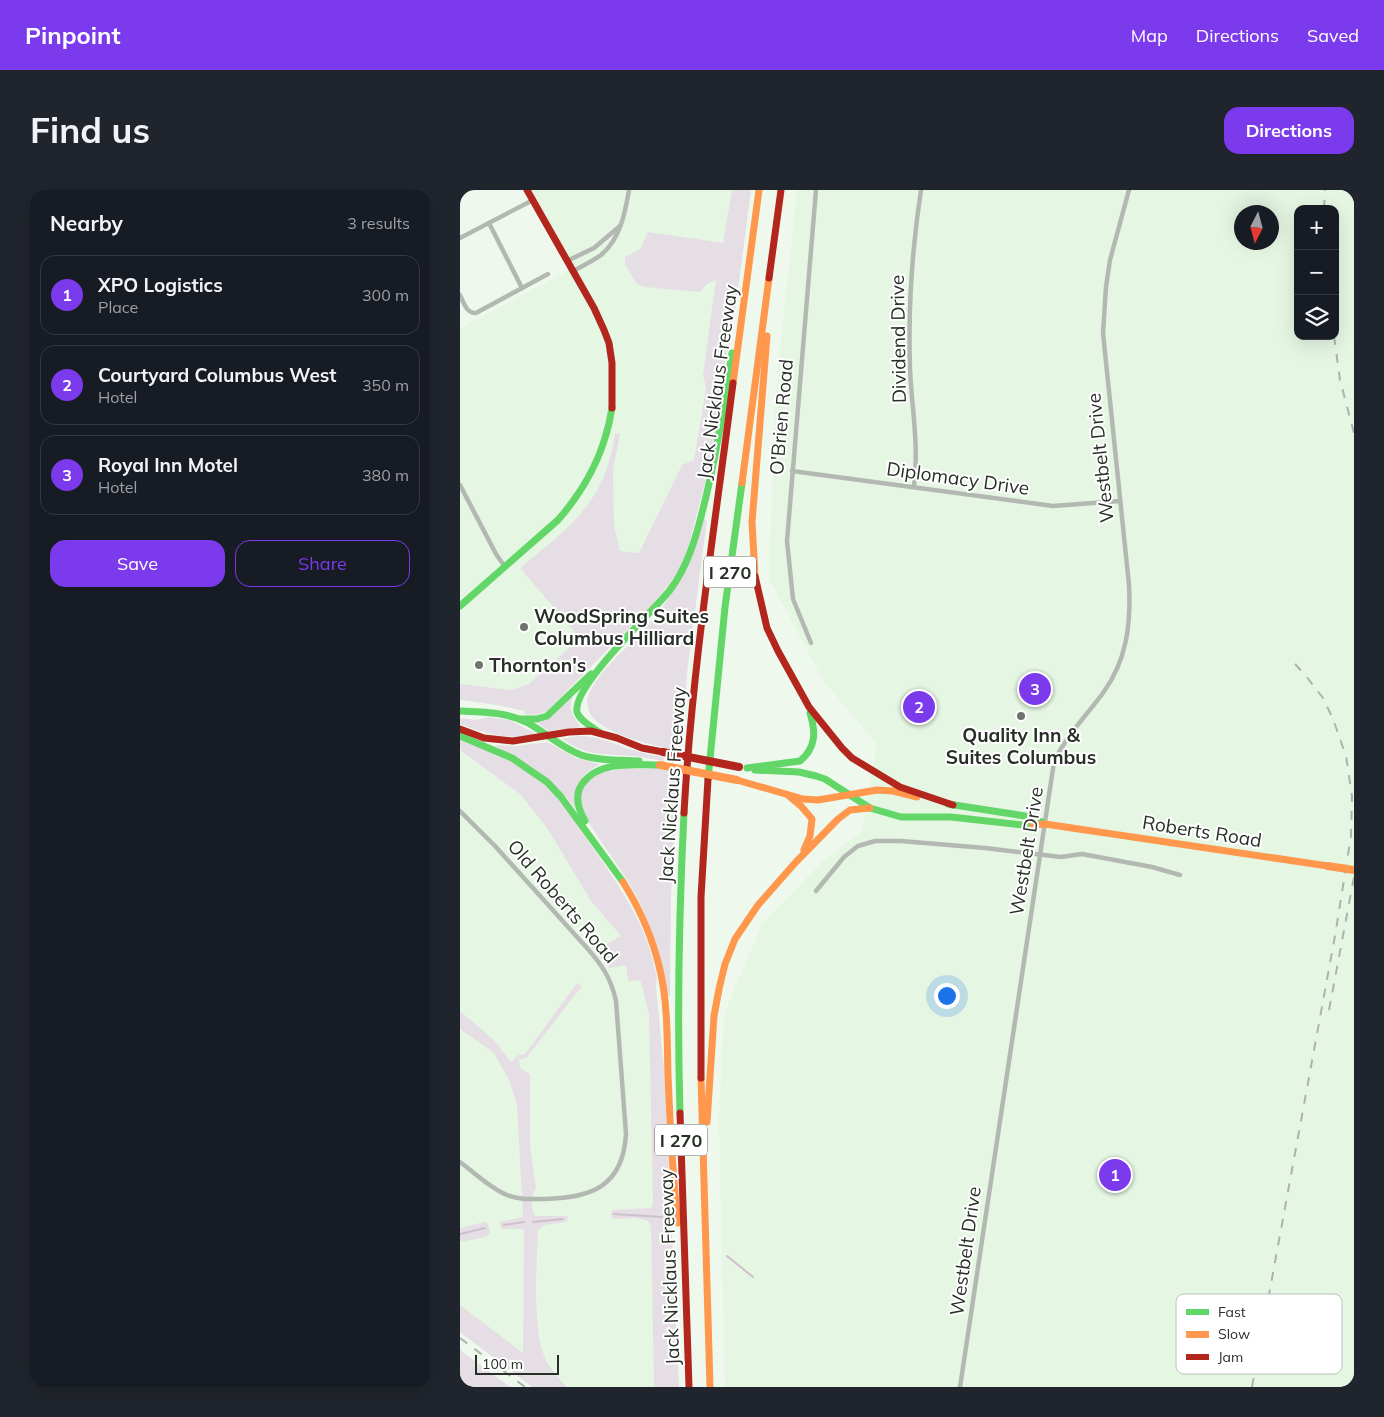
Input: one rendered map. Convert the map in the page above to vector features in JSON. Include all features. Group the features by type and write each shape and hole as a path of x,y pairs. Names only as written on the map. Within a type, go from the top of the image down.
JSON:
{"main road":[{"path":"460,606 558,520 573,504 594,469 608,431 613,371 610,350 603,326 527,190"},
{"name":"Jack Nicklaus Freeway","path":"689,1387 678,1038 680,893 686,780 704,605 759,190"},
{"name":"Jack Nicklaus Freeway","path":"710,1387 700,1041 701,897 708,782 725,607 781,190"},
{"path":"773,248 752,522 753,558 760,602 767,628 809,707 852,758 900,787 953,805"},
{"path":"520,719 537,719 546,716 577,685 604,662 670,591 686,564 706,498 715,458 732,352 744,310"},
{"path":"599,732 580,716 577,705 583,691 604,662"},
{"path":"747,768 792,763 806,757 810,751 815,734 809,707"},
{"name":"Roberts Road","path":"460,710 498,714 520,719 569,750 582,755 660,765 737,780 803,799 818,800 871,790 886,790 953,805 1025,816 1045,824"},
{"name":"Roberts Road","path":"460,728 484,738 505,741 520,741 576,731 599,732 642,748 739,767 807,773 825,779 870,808 901,817 957,817 1022,825 1045,824 1354,870"},
{"path":"460,736 514,758 538,774 562,797 622,880 649,933 657,958 666,1007 672,1155 684,1265"},
{"path":"592,838 577,802 578,790 585,778 594,772 612,767 660,765"},
{"path":"789,796 802,806 812,819 810,836 802,854"},
{"path":"703,1175 715,1014 722,974 735,941 749,916 802,854 838,819 849,811 870,808"}],"street":[{"path":"573,271 600,256 610,246 621,225 629,190"},
{"name":"O'Brien Road","path":"811,643 794,599 787,541 816,190"},
{"name":"Dividend Drive","path":"914,487 917,446 910,368 911,277 921,190"},
{"name":"Westbelt Drive","path":"960,1387 1054,762 1061,747 1109,684 1121,660 1127,636 1131,605 1103,333 1110,260 1129,190"},
{"path":"460,238 533,200"},
{"path":"489,223 522,288"},
{"path":"567,261 594,248 621,225"},
{"path":"460,295 467,309 476,313 548,274"},
{"name":"Diplomacy Drive","path":"792,471 1053,506 1120,501"},
{"path":"460,485 496,554 505,567"},
{"name":"Old Roberts Road","path":"460,811 495,846 587,948 611,980 616,1001 626,1117 625,1150 616,1171 601,1186 583,1195 570,1198 522,1199 507,1195 460,1162"},
{"path":"816,891 844,858 858,846 874,841 957,845 1061,857 1082,854 1152,867 1180,875"}],"shaded area":[{"path":"527,190 732,190 723,243 648,232 640,249 707,284 717,280 703,375 706,388 694,460 682,465 639,553 620,551 614,525 613,470 620,434 615,434 604,477 590,503 564,531 580,638 529,684 511,690 460,684 460,328 572,269"},
{"path":"732,190 751,190 735,312 707,475 688,548 681,566 650,607 547,711 537,715 525,714 524,711 508,707 460,700 460,684 511,690 529,684 580,638 520,568 567,528 588,505 605,473 615,434 620,434 613,470 614,525 620,551 639,553 682,465 694,460 706,388 703,375 716,280 707,284 700,292 645,287 637,284 625,264 625,257 640,249 648,232 723,243"},
{"path":"797,190 1354,190 1354,1387 725,1387 719,1121 724,1015 762,924 823,861 863,830 877,744 823,680 769,578 776,392"},
{"path":"704,519 707,520 688,664 680,751 632,739 607,728 597,722 591,715 587,700 596,681 610,663 659,612 680,581"},
{"path":"573,696 571,710 581,727 549,731 537,723"},
{"path":"489,717 509,720 535,733 516,737 497,735 460,724 460,718 475,720"},
{"path":"577,736 605,740 632,750 663,757 664,761 637,756 597,754 581,749 562,739"},
{"path":"460,739 522,768 541,782 555,796 573,819 627,900 648,945 656,977 664,1068 679,1387 654,1387 651,1227 648,1221 637,1218 615,1219 611,1217 613,1210 651,1208 653,1205 649,1014 640,980 628,981 626,965 610,968 594,951 621,936 591,901 547,828 520,794 460,750"},
{"path":"547,742 576,758 600,764 587,772 577,784 575,809 567,798 494,745 517,746"},
{"path":"460,750 520,794 547,828 591,901 621,936 595,951 626,965 628,981 639,979 649,1014 653,1206 651,1208 613,1210 615,1219 637,1218 648,1221 651,1227 654,1387 567,1387 553,1372 542,1349 537,1316 538,1230 544,1225 567,1222 567,1216 535,1216 532,1210 533,1192 536,1188 519,1060 527,1057 582,986 577,983 525,1054 518,1055 511,1062 494,1040 460,1011"},
{"path":"653,768 678,773 671,894 670,996 667,996 655,943 644,912 625,877 588,821 582,808 581,799 585,785 598,774 616,770"},
{"path":"577,983 582,986 527,1057 519,1060 520,1068 530,1074 530,1145 536,1188 532,1198 534,1213 535,1216 568,1216 567,1222 544,1225 538,1230 536,1290 537,1322 542,1349 552,1370 567,1387 532,1387 460,1332 460,1305 523,1353 524,1229 501,1229 500,1222 523,1217 517,1106 510,1082 494,1053 460,1029 460,1011 494,1040 511,1062 518,1055 525,1054"},
{"path":"460,1029 494,1053 510,1082 517,1106 523,1218 500,1222 502,1229 524,1229 523,1353 460,1305"},
{"path":"484,1222 488,1224 490,1233 486,1237 460,1242 460,1228"},
{"path":"460,1350 510,1387 460,1387"}],"waterway":[{"path":"614,1214 662,1217"},
{"path":"533,1222 563,1219"},
{"path":"504,1225 524,1222"},
{"path":"460,1234 485,1228"},
{"path":"727,1256 753,1277"}],"railway":[{"path":"1324,205 1325,190"},
{"path":"1335,340 1340,380 1354,433"},
{"path":"1269,1294 1335,936 1351,836 1352,796 1346,756 1333,719 1323,698 1295,664"},
{"path":"1329,1010 1354,877"},
{"path":"460,1338 525,1387"},
{"path":"1252,1387 1254,1374"}],"traffic: fast":[{"path":"599,732 578,715 579,700 587,685 600,668 670,590 687,561 703,509 712,470 732,353"},
{"path":"460,606 558,520 578,495 593,468 605,439 612,408"},
{"path":"708,779 725,607 742,483"},
{"path":"520,719 537,719 547,716 591,674"},
{"path":"460,711 495,713 520,719 567,748 588,757 639,761"},
{"path":"747,768 800,761 812,745 814,733 810,713"},
{"path":"460,736 512,758 547,782 561,797 623,882"},
{"path":"585,821 580,812 578,793 582,784 589,776 608,767 660,765"},
{"path":"755,770 799,772 816,776 825,779 870,808 901,817 951,817 1033,825"},
{"path":"948,804 1025,816 1042,822"},
{"path":"680,1113 679,963 684,813"}],"traffic: slow":[{"path":"733,383 759,190"},
{"path":"742,483 769,278"},
{"path":"755,576 752,522 767,336"},
{"path":"660,765 737,780"},
{"path":"737,780 803,799 818,800 877,790 893,791 917,797"},
{"path":"789,796 812,819 810,836 804,850"},
{"path":"707,1122 714,1016 725,964 735,939 758,905 795,863 838,819 850,810 870,808"},
{"path":"1033,825 1045,824 1328,866"},
{"path":"1328,866 1354,870"},
{"path":"623,882 650,936 663,983 667,1022 674,1186 678,1223"},
{"path":"701,1078 710,1387"}],"traffic: jam":[{"path":"527,190 594,308 604,330 609,343 612,363 612,408"},
{"path":"769,278 781,190"},
{"path":"684,813 698,651 733,383"},
{"path":"755,576 767,628 778,651 809,707 842,748 852,758 900,787 953,805"},
{"path":"460,729 484,738 513,741 569,732 591,731 617,738 642,748 663,752"},
{"path":"663,752 739,767"},
{"path":"701,1078 701,897 708,779"},
{"path":"680,1113 689,1387"}],"place":[{"name":"WoodSpring Suites Columbus Hilliard","path":"524,627"},
{"name":"Thornton's","path":"479,665"},
{"name":"Royal Inn Motel","path":"1035,689"},
{"name":"Courtyard Columbus West","path":"919,707"},
{"name":"Quality Inn & Suites Columbus","path":"1021,716"},
{"name":"XPO Logistics","path":"1115,1175"}]}
